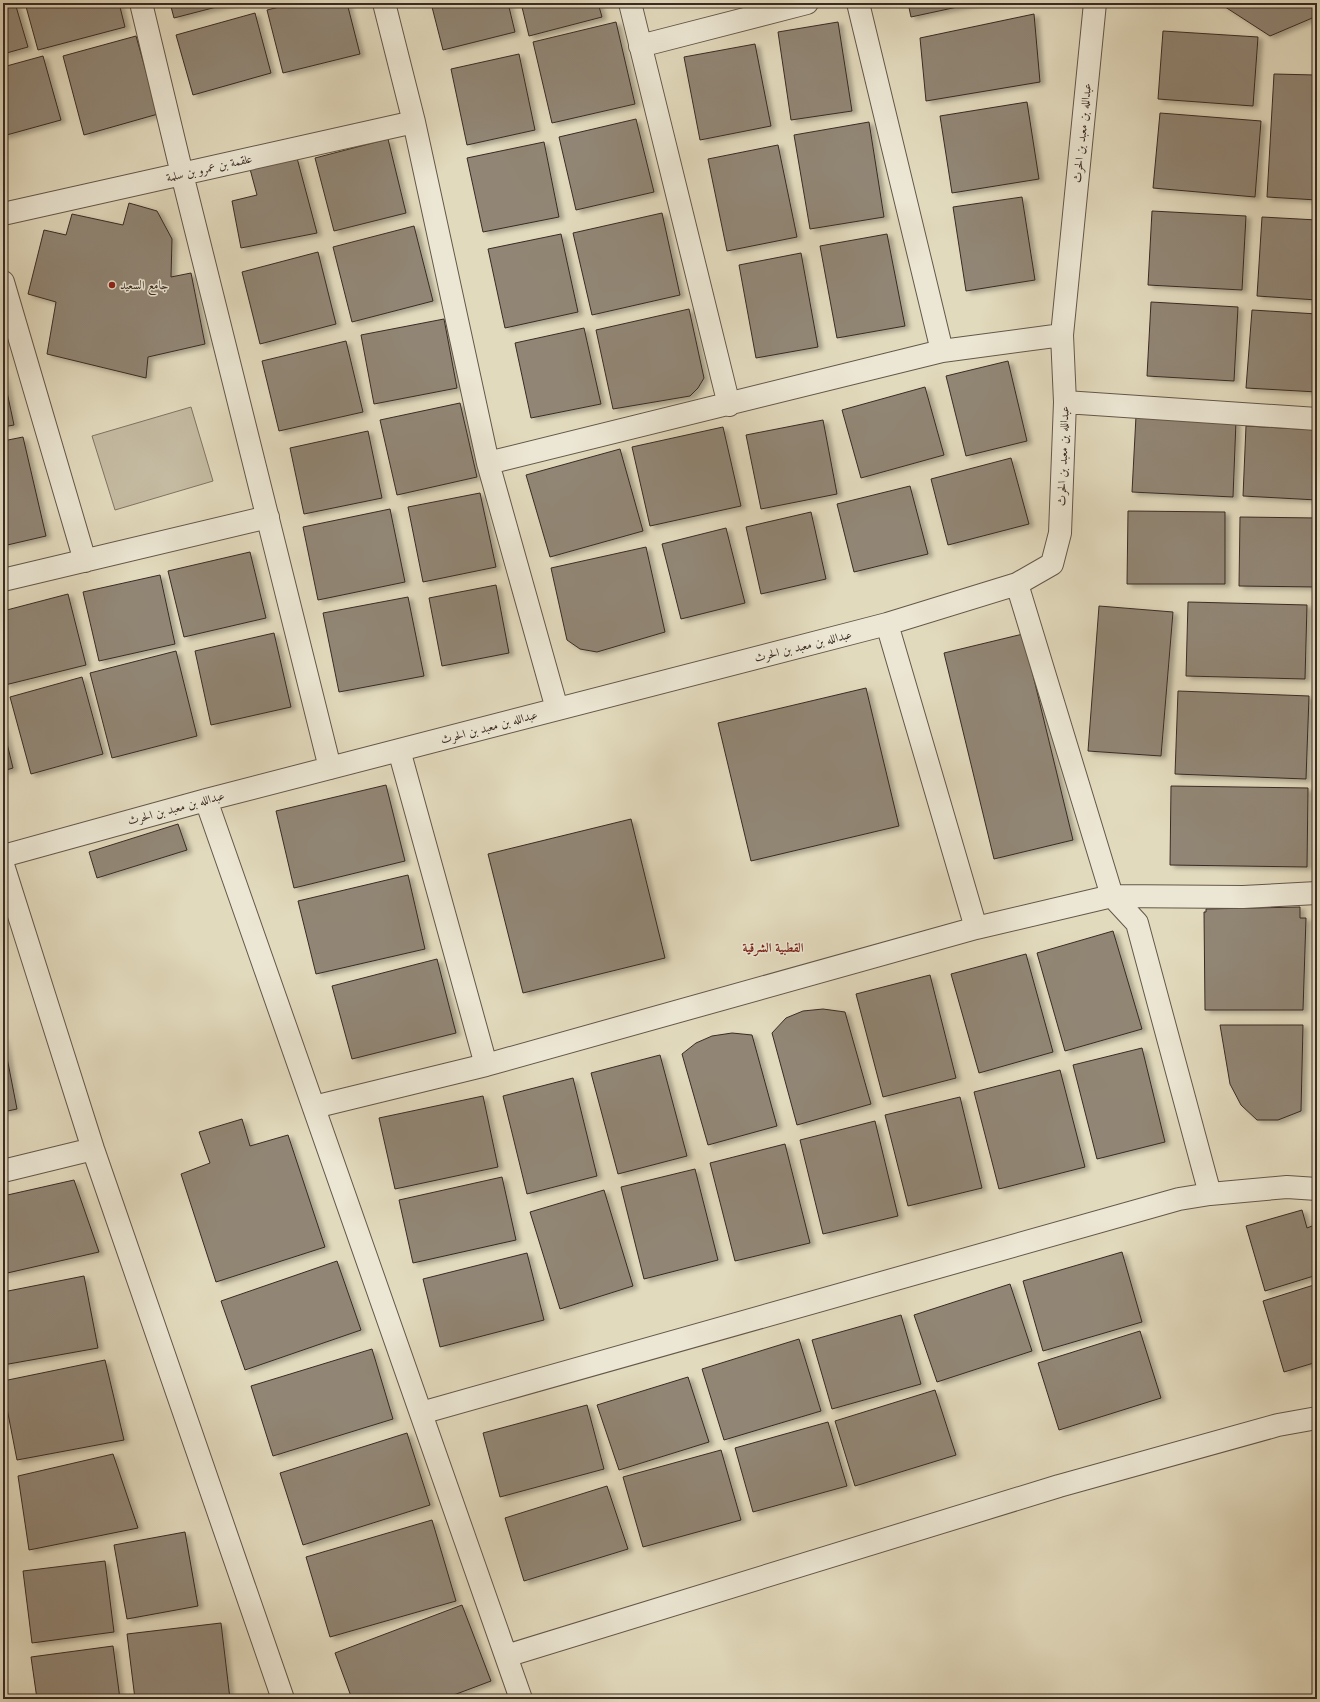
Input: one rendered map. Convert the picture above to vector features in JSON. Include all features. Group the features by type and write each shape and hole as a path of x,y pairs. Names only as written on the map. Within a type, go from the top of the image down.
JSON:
{"street":[{"path":"141,3 182,174 330,768"},
{"path":"384,3 414,122 488,463 557,709"},
{"path":"630,3 729,405"},
{"path":"640,46 807,3"},
{"path":"858,3 942,351"},
{"name":"عبدالله بن معبد بن الحرث","path":"3,856 206,800 887,624 1017,584 1052,564 1060,533 1066,402 1062,335 1095,3"},
{"name":"علقمة بن عمرو بن سلمة","path":"3,214 414,122"},
{"path":"3,282 85,561"},
{"path":"488,463 729,405 942,351 1062,335"},
{"path":"1066,402 1317,419"},
{"path":"3,580 268,517"},
{"path":"1017,584 1112,896 1136,923 1210,1194"},
{"path":"887,624 976,928"},
{"path":"399,750 486,1065"},
{"path":"206,800 521,1699"},
{"path":"3,865 93,1149 283,1699"},
{"path":"314,1107 486,1065 976,928 1112,896 1243,897 1317,893"},
{"path":"3,1171 93,1149"},
{"path":"421,1413 1179,1199 1210,1194 1287,1187 1317,1189"},
{"path":"506,1656 1059,1486 1278,1425 1317,1418"}],"shaded area":[{"path":"191,407 213,481 115,510 92,436"}],"building":[{"path":"3,3 15,3 28,47 3,54"},
{"path":"25,3 119,3 125,27 38,50"},
{"path":"170,3 232,3 174,18"},
{"path":"295,3 347,3 360,54 283,73 267,10"},
{"path":"431,3 508,3 515,32 443,50"},
{"path":"521,3 598,3 602,17 529,36"},
{"path":"908,3 976,3 911,17"},
{"path":"1219,3 1317,3 1317,16 1270,36"},
{"path":"255,13 271,73 193,95 176,35"},
{"path":"1034,14 1040,82 926,101 920,38"},
{"path":"616,22 635,104 552,123 533,42"},
{"path":"838,22 852,111 791,120 778,32"},
{"path":"1163,31 1258,37 1253,106 1158,99"},
{"path":"136,36 158,114 84,135 63,56"},
{"path":"755,44 771,126 700,140 684,57"},
{"path":"519,54 535,130 467,145 451,69"},
{"path":"43,56 61,120 3,136 3,67"},
{"path":"1274,74 1315,75 1314,99 1317,99 1317,200 1267,197"},
{"path":"1027,102 1039,179 952,193 940,116"},
{"path":"1160,113 1261,121 1255,197 1153,188"},
{"path":"636,119 654,192 576,210 559,137"},
{"path":"869,122 884,217 810,229 794,135"},
{"path":"388,139 406,213 334,231 315,158"},
{"path":"544,142 559,217 483,232 467,158"},
{"path":"778,145 797,237 727,251 708,159"},
{"path":"297,158 317,233 241,248 232,201 257,195 250,169"},
{"path":"1022,197 1035,280 966,291 953,207"},
{"name":"جامع السعيد","path":"129,203 157,211 172,239 171,277 191,273 205,344 148,357 146,378 47,354 56,302 28,294 44,230 66,235 72,214 123,225"},
{"path":"1152,211 1246,216 1242,290 1148,285"},
{"path":"662,213 680,295 592,315 573,233"},
{"path":"1262,217 1317,220 1317,300 1257,296"},
{"path":"414,226 433,301 352,322 333,247"},
{"path":"561,234 578,312 505,328 488,249"},
{"path":"887,234 905,326 837,338 820,246"},
{"path":"318,252 336,324 260,344 242,272"},
{"path":"801,253 818,347 756,358 739,265"},
{"path":"1151,302 1238,307 1234,381 1147,376"},
{"path":"689,309 704,378 698,388 690,396 613,409 596,330"},
{"path":"1252,310 1317,314 1317,392 1246,388"},
{"path":"444,319 457,388 374,404 361,335"},
{"path":"584,328 601,404 531,418 515,343"},
{"path":"346,341 363,412 279,431 262,361"},
{"path":"1008,361 1027,441 966,456 946,376"},
{"path":"3,373 14,425 3,427"},
{"path":"925,387 944,455 861,478 842,410"},
{"path":"460,403 477,477 397,495 380,420"},
{"path":"1136,416 1236,421 1233,497 1132,492"},
{"path":"823,420 837,494 761,509 746,435"},
{"path":"1246,426 1317,430 1317,500 1243,496"},
{"path":"723,427 741,506 650,526 632,447"},
{"path":"368,431 382,498 304,514 290,448"},
{"path":"23,437 46,536 3,546 3,441"},
{"path":"620,449 643,531 550,557 526,475"},
{"path":"1011,458 1029,524 948,545 931,479"},
{"path":"910,486 928,554 854,572 837,504"},
{"path":"480,493 496,567 423,582 408,507"},
{"path":"390,509 405,582 318,600 303,527"},
{"path":"1128,511 1225,512 1225,584 1127,584"},
{"path":"811,512 826,579 761,594 746,527"},
{"path":"1240,517 1317,518 1317,587 1239,586"},
{"path":"726,528 745,603 681,619 662,544"},
{"path":"646,547 665,632 597,652 580,649 567,640 551,568"},
{"path":"250,552 266,618 184,637 168,571"},
{"path":"160,575 175,644 99,661 83,592"},
{"path":"496,585 509,653 442,666 429,598"},
{"path":"68,594 86,665 5,685 3,675 3,611"},
{"path":"408,597 424,676 339,692 323,613"},
{"path":"1188,602 1307,605 1305,679 1186,676"},
{"path":"1099,606 1173,612 1161,756 1088,751"},
{"path":"274,633 291,707 211,725 195,651"},
{"path":"1023,634 1073,840 994,859 944,653"},
{"path":"176,651 197,736 112,758 90,673"},
{"path":"82,677 103,754 31,774 10,697"},
{"path":"866,688 899,826 751,861 718,723"},
{"path":"1178,691 1309,696 1306,779 1175,774"},
{"path":"3,727 13,768 3,771"},
{"path":"386,785 405,861 294,888 276,811"},
{"path":"1171,786 1308,788 1307,867 1170,865"},
{"path":"631,819 665,958 523,993 488,854"},
{"path":"178,824 187,850 97,878 89,852"},
{"path":"408,875 425,949 316,974 298,901"},
{"path":"1300,907 1300,918 1306,918 1303,1010 1205,1010 1204,912 1206,912 1206,909"},
{"path":"1317,919 1317,1011 1316,1010"},
{"path":"1113,931 1142,1029 1065,1051 1037,953"},
{"path":"1026,954 1053,1052 979,1073 951,974"},
{"path":"437,959 456,1033 352,1059 332,986"},
{"path":"930,975 956,1078 883,1097 856,994"},
{"path":"823,1009 845,1012 871,1104 797,1125 772,1033 786,1018 803,1011"},
{"path":"1220,1025 1303,1025 1301,1111 1278,1120 1257,1120 1241,1105 1230,1084"},
{"path":"1315,1025 1317,1025 1317,1122 1314,1122"},
{"path":"732,1033 752,1035 777,1126 708,1145 682,1054 696,1043 712,1036"},
{"path":"3,1037 17,1109 3,1112"},
{"path":"1142,1048 1165,1142 1097,1159 1073,1065"},
{"path":"660,1055 687,1156 618,1174 591,1073"},
{"path":"1060,1070 1085,1167 999,1189 974,1092"},
{"path":"573,1078 597,1176 527,1194 503,1096"},
{"path":"483,1096 498,1167 395,1189 379,1118"},
{"path":"960,1097 982,1188 908,1206 885,1115"},
{"path":"242,1119 250,1146 288,1135 325,1247 216,1282 181,1174 210,1163 199,1132"},
{"path":"875,1121 898,1216 823,1234 800,1140"},
{"path":"785,1144 810,1243 735,1261 710,1163"},
{"path":"695,1169 718,1260 644,1279 621,1187"},
{"path":"502,1177 516,1240 413,1263 399,1200"},
{"path":"74,1180 99,1252 3,1274 3,1196"},
{"path":"604,1190 633,1286 560,1309 530,1212"},
{"path":"1302,1210 1307,1228 1317,1224 1317,1275 1265,1291 1246,1226"},
{"path":"1122,1252 1142,1322 1043,1351 1023,1281"},
{"path":"527,1253 544,1320 440,1347 423,1279"},
{"path":"337,1261 361,1330 245,1370 221,1301"},
{"path":"84,1276 98,1348 3,1365 3,1292"},
{"path":"1010,1284 1032,1351 937,1382 914,1315"},
{"path":"1317,1284 1317,1362 1284,1372 1263,1301"},
{"path":"901,1315 921,1384 832,1409 812,1340"},
{"path":"1140,1331 1161,1398 1059,1430 1038,1363"},
{"path":"799,1339 821,1411 724,1440 702,1369"},
{"path":"372,1349 393,1419 273,1456 251,1386"},
{"path":"105,1360 124,1440 17,1460 3,1388 3,1381"},
{"path":"688,1377 709,1442 619,1470 597,1405"},
{"path":"935,1390 956,1455 855,1486 835,1421"},
{"path":"587,1405 604,1469 500,1497 483,1433"},
{"path":"828,1422 847,1486 753,1512 735,1448"},
{"path":"407,1433 430,1505 303,1545 280,1473"},
{"path":"721,1450 741,1520 643,1547 623,1477"},
{"path":"113,1454 138,1528 29,1550 18,1476"},
{"path":"607,1486 628,1549 524,1581 505,1518"},
{"path":"432,1520 456,1601 330,1637 306,1557"},
{"path":"185,1532 198,1606 127,1619 114,1545"},
{"path":"105,1561 114,1632 32,1643 23,1571"},
{"path":"462,1605 491,1681 443,1699 352,1699 335,1653"},
{"path":"221,1623 230,1699 135,1699 127,1634"},
{"path":"113,1646 120,1699 37,1699 31,1657"}],"place":[{"name":"جامع السعيد","path":"112,285"}],"district":[{"name":"القطبية الشرقية","path":"773,947"}]}
